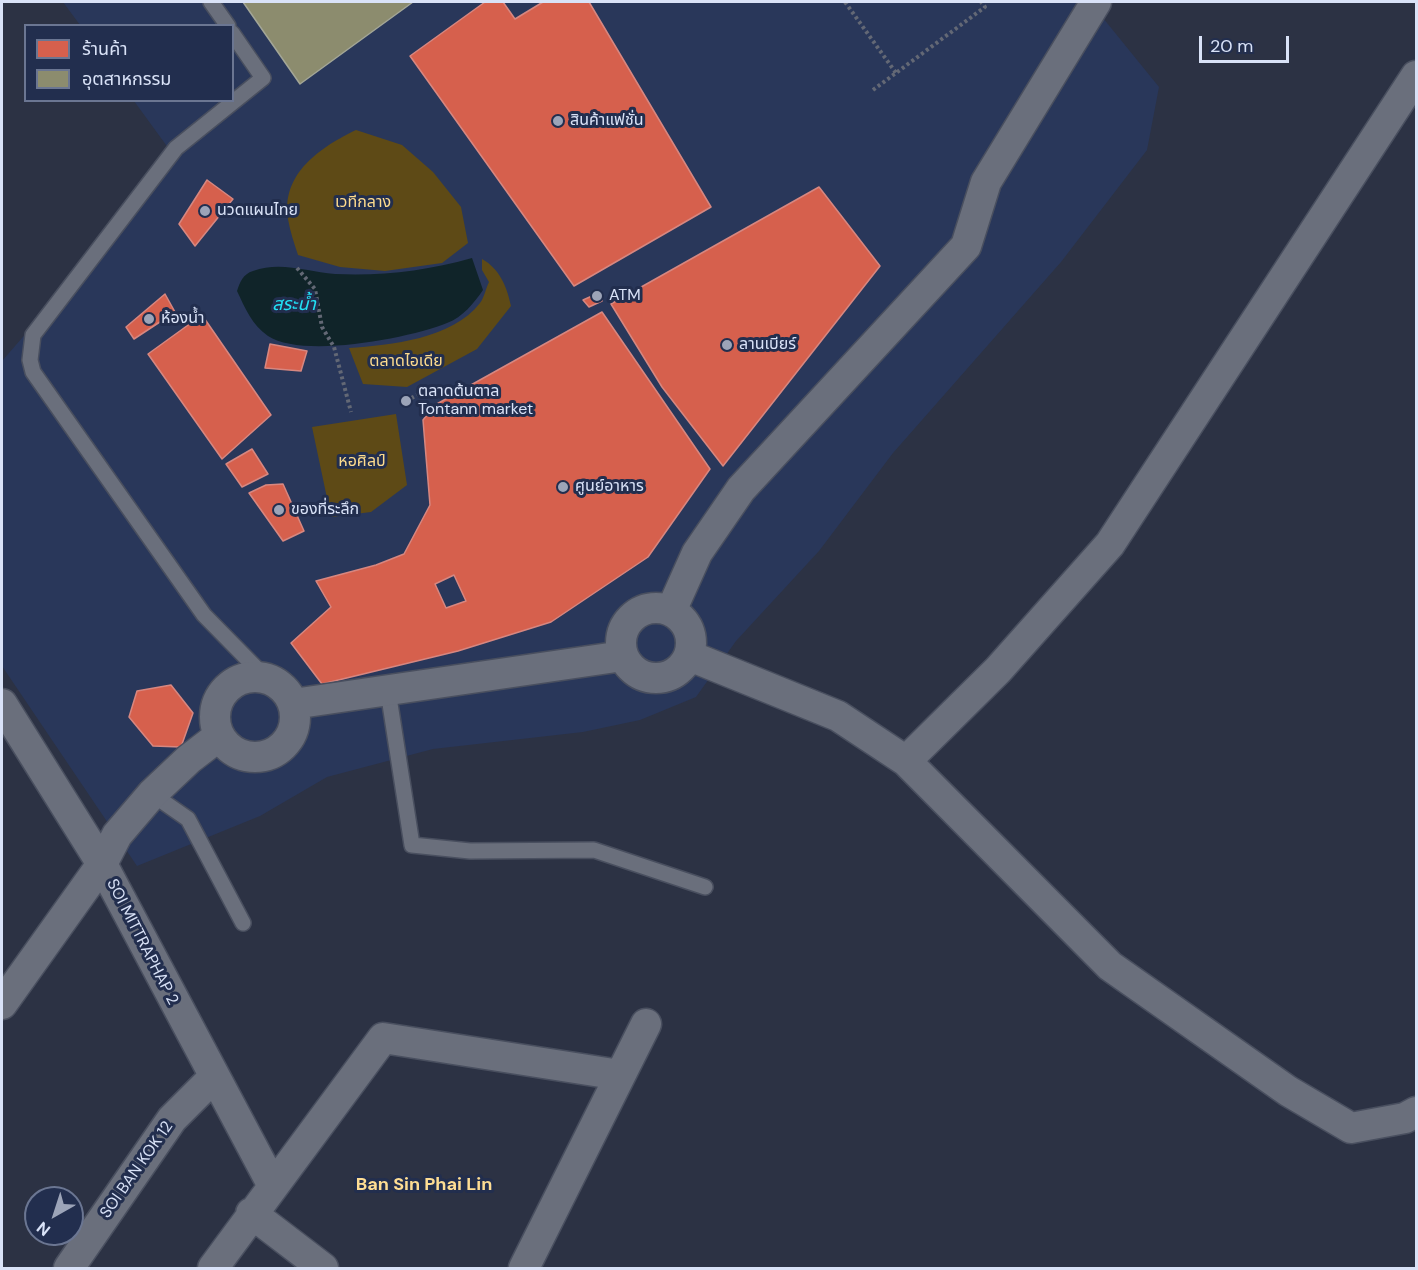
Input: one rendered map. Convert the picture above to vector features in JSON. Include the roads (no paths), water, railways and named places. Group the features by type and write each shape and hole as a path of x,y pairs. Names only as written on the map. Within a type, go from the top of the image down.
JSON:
{"street":[{"path":"671,611 697,553 741,489 966,246 986,182 1096,2"},
{"path":"906,761 998,670 1110,544 1416,76"},
{"path":"651,608 671,611 687,625 692,646 690,656 677,673 657,679 646,678 636,672 623,656 621,635 632,617 651,608"},
{"path":"293,704 623,656"},
{"path":"690,656 838,716 906,761 1110,966 1288,1091 1351,1128 1405,1118 1416,1112"},
{"path":"252,676 265,677 287,693 293,704 294,724 286,742 277,751 264,756 239,754 219,736 215,723 215,710 227,687 252,676"},
{"name":"SOI MITTRAPHAP 2","path":"2,704 102,864 213,1078 273,1186"},
{"path":"2,1004 102,864 117,835 152,794 189,759 219,736"},
{"path":"524,1269 646,1024"},
{"path":"213,1269 251,1213 383,1038 620,1075"},
{"name":"SOI BAN KOK 12","path":"69,1269 172,1119 213,1078"},
{"path":"251,1213 323,1269"}],"lane":[{"path":"211,2 227,24"},
{"path":"234,36 263,78 234,101"},
{"path":"233,102 176,148 33,335 30,360 33,372 204,615 265,677"},
{"path":"388,691 412,845 470,851 594,850 705,887"},
{"path":"152,794 188,819 243,922"}],"water":[{"name":"สระน้ำ","path":"472,258 483,290 472,305 458,317 447,323 408,335 357,344 306,346 284,343 268,336 253,321 237,291 244,276 263,268 284,267 335,274 370,274 404,272"}],"place":[{"name":"สินค้าแฟชั่น","path":"558,121"},
{"name":"นวดแผนไทย","path":"205,211"},
{"name":"ATM","path":"597,296"},
{"name":"ห้องน้ำ","path":"149,319"},
{"name":"ลานเบียร์","path":"727,345"},
{"name":"ตลาดต้นตาล Tontann market","path":"406,401"},
{"name":"ศูนย์อาหาร","path":"563,487"},
{"name":"ของที่ระลึก","path":"279,510"}],"district":[{"name":"Ban Sin Phai Lin","path":"424,1185"}],"park label":[{"name":"เวทีกลาง","path":"363,203"},
{"name":"ตลาดไอเดีย","path":"406,362"},
{"name":"หอศิลป์","path":"362,462"}]}
